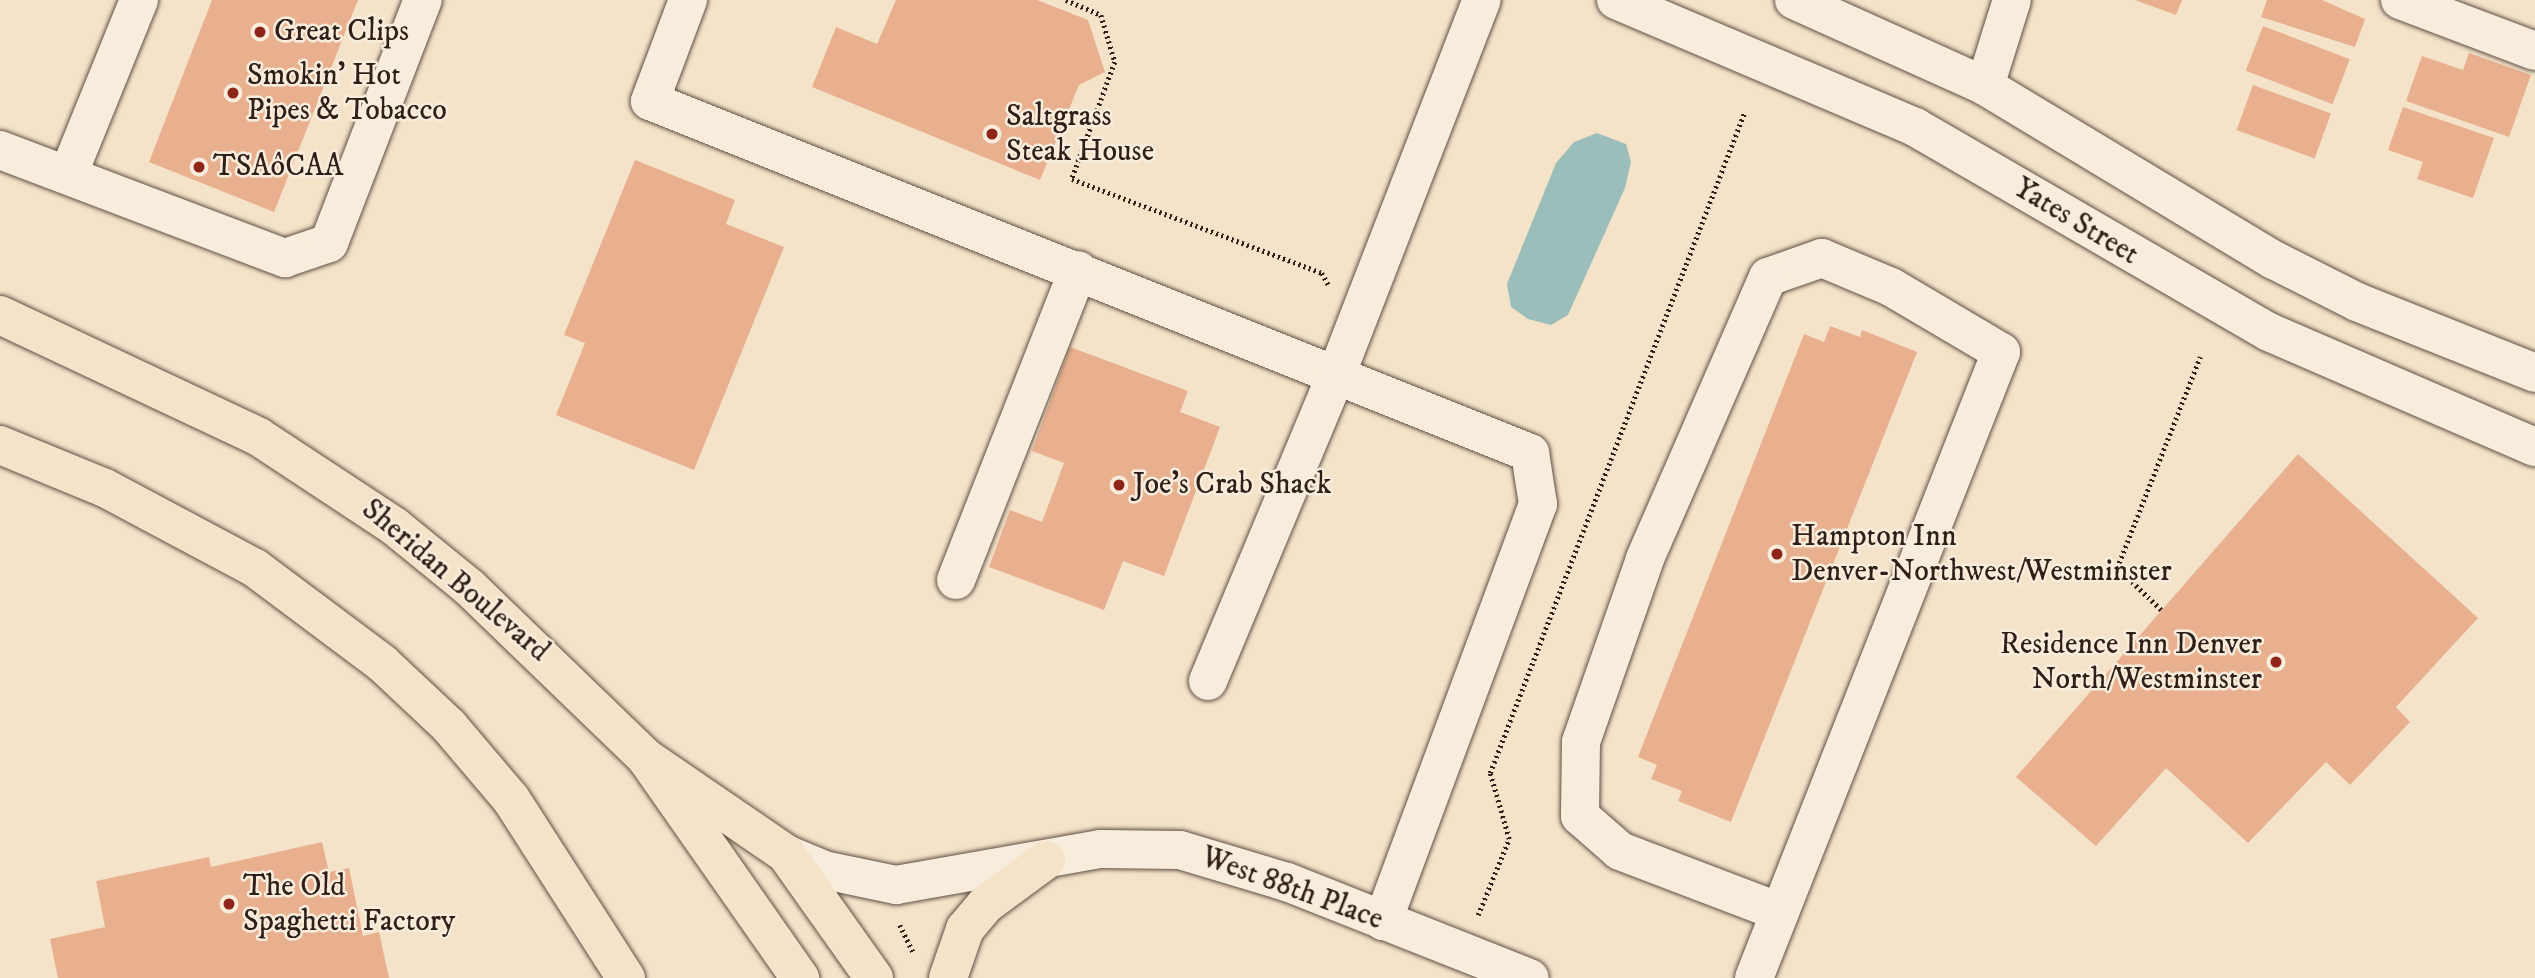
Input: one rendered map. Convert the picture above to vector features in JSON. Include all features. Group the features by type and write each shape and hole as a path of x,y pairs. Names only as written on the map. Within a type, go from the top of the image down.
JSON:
{"main road":[{"name":"Sheridan Boulevard","path":"0,315 179,396 331,481 469,587 646,758 800,978"},
{"path":"0,446 104,488 244,562 382,663 449,726 511,799 626,978"},
{"path":"646,758 786,854 874,978"},
{"path":"948,978 965,929 985,905 1046,860"}],"street":[{"path":"68,175 139,0"},
{"path":"0,150 285,258 329,243 423,0"},
{"path":"688,0 650,101 1337,373 1530,453 1538,504 1383,921"},
{"path":"1208,681 1337,373 1482,0"},
{"name":"Yates Street","path":"1616,0 1915,127 2269,332 2535,447"},
{"path":"1794,0 1985,86 2286,266 2357,302 2535,373"},
{"path":"1985,86 2012,0"},
{"path":"2400,0 2535,51"},
{"path":"1754,978 2001,352 1891,287 1822,258 1768,277 1644,559 1581,742 1580,816 1620,851 1780,912"},
{"path":"956,580 1078,270"},
{"name":"West 88th Place","path":"786,854 824,870 896,885 1101,849 1180,850 1383,921 1530,978"}],"path":[{"path":"1066,0 1101,15 1115,62 1072,179 1322,273 1327,294"},
{"path":"1471,955 1477,918 1509,839 1490,773 1745,111"},
{"path":"2161,610 2117,568 2200,357"},
{"path":"898,912 902,937 917,957"}],"water":[{"path":"1597,133 1626,144 1631,162 1625,188 1568,315 1551,325 1528,319 1511,307 1507,284 1556,163 1574,142"}],"building":[{"path":"212,0 358,0 274,212 149,162"},
{"name":"Saltgrass Steak House","path":"896,0 1037,0 1088,20 1105,72 1079,85 1040,180 812,87 836,27 877,44"},
{"path":"2135,0 2182,0 2176,15"},
{"path":"2267,0 2322,0 2365,19 2355,47 2261,17"},
{"path":"2263,26 2350,59 2333,104 2246,71"},
{"path":"2469,53 2531,75 2509,137 2406,101 2422,56 2463,70"},
{"path":"2253,85 2331,113 2315,158 2237,130"},
{"path":"2403,107 2494,138 2473,198 2417,179 2423,162 2388,150"},
{"path":"635,160 735,200 726,224 784,247 694,470 556,415 585,343 564,335"},
{"name":"Hampton Inn Denver-Northwest/Westminster","path":"1830,326 1860,337 1862,330 1917,352 1731,822 1678,801 1682,791 1651,779 1657,765 1638,757 1804,334 1824,342"},
{"path":"1070,347 1188,391 1180,412 1220,427 1164,576 1123,561 1104,610 989,567 1010,510 1042,522 1064,463 1032,451"},
{"name":"Residence Inn Denver North/Westminster","path":"2298,454 2478,618 2396,707 2410,722 2350,785 2326,762 2248,843 2166,768 2096,846 2016,777"},
{"name":"The Old Spaghetti Factory","path":"322,842 329,872 349,868 363,936 379,932 389,978 58,978 50,939 105,927 96,881 209,857 211,867"}],"place":[{"name":"Great Clips","path":"260,32"},
{"name":"Smokin' Hot Pipes & Tobacco","path":"233,93"},
{"name":"Saltgrass Steak House","path":"992,134"},
{"name":"TSAôCAA","path":"199,167"},
{"name":"Joe's Crab Shack","path":"1119,485"},
{"name":"Hampton Inn Denver-Northwest/Westminster","path":"1777,554"},
{"name":"Residence Inn Denver North/Westminster","path":"2276,662"},
{"name":"The Old Spaghetti Factory","path":"229,904"}]}
